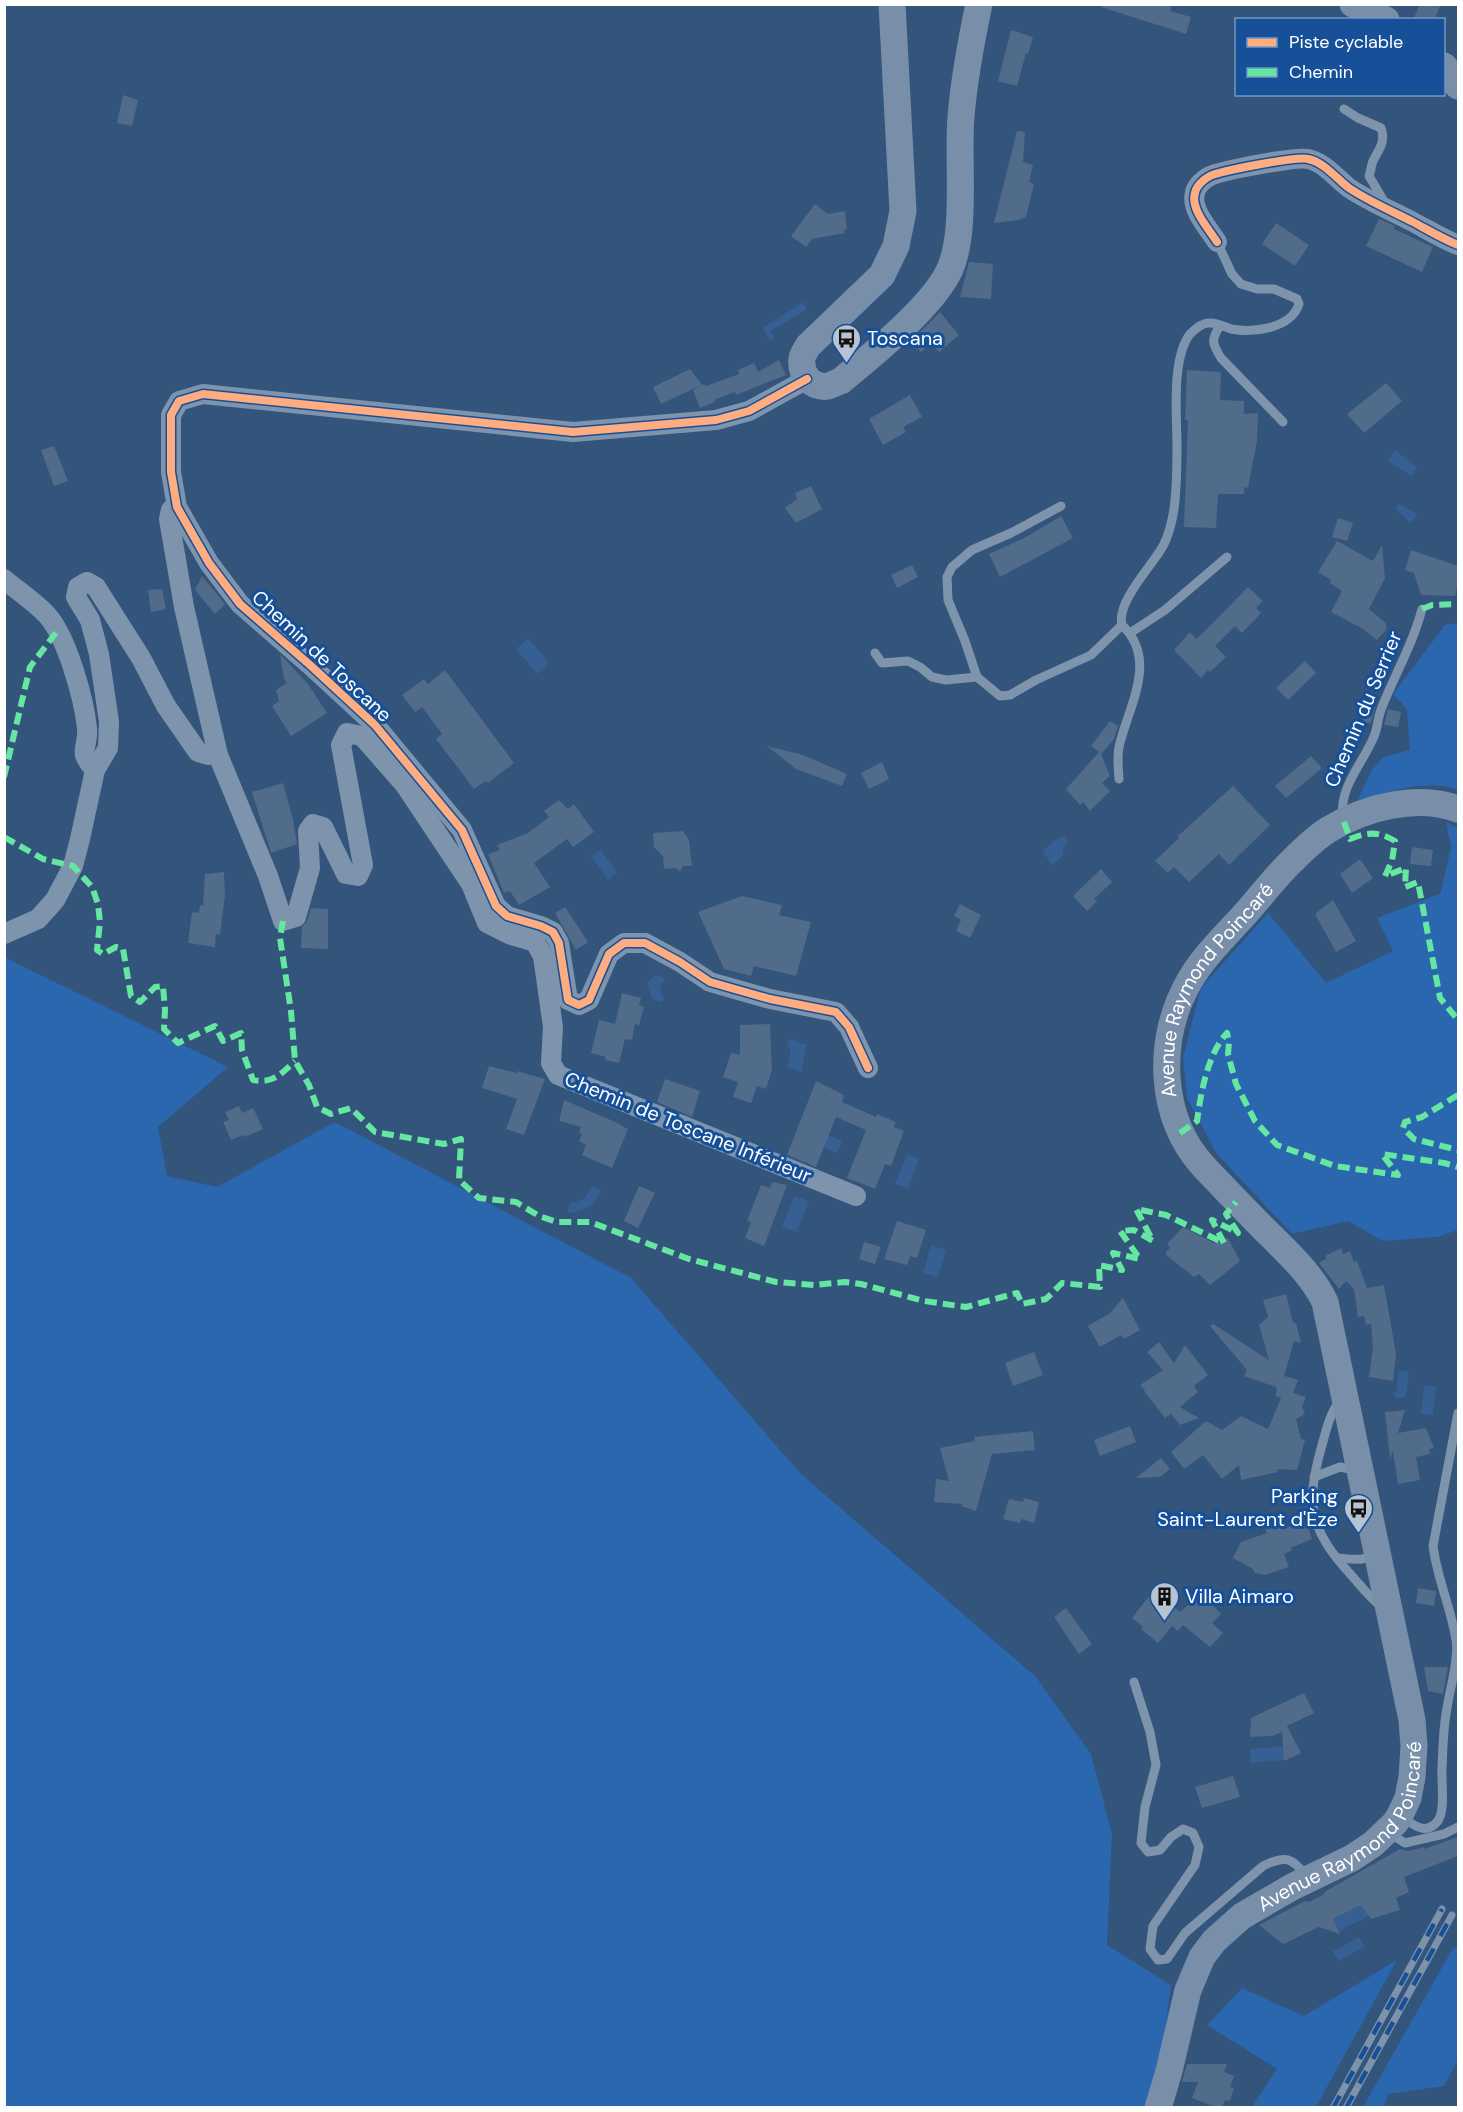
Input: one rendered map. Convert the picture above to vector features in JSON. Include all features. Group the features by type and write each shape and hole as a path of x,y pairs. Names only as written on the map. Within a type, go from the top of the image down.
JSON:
{"main road":[{"path":"892,4 903,211 896,246 882,275 808,346 802,357 802,369 807,379 816,385 826,387 841,381 922,308 948,274 958,243 960,119 967,62 979,4"},
{"path":"1353,4 1382,18"},
{"path":"1445,69 1458,86"},
{"name":"Avenue Raymond Poincaré","path":"1158,2108 1188,1990 1202,1957 1214,1941 1242,1916 1373,1844 1393,1823 1408,1798 1414,1746 1412,1720 1391,1612 1328,1313 1320,1292 1294,1260 1236,1202 1190,1149 1180,1133 1170,1101 1167,1080 1167,1044 1181,996 1200,965 1288,864 1321,836 1344,822 1395,805 1420,802 1445,804 1458,809"}],"street":[{"path":"1217,242 1198,212 1194,194 1198,186 1210,176 1264,164 1309,159 1388,211 1458,245"},
{"path":"4,934 38,919 55,900 73,866 95,770 108,748 109,722 99,654 90,620 76,597 78,587 87,582 96,587 141,658 166,706 198,752 218,755 184,607 169,519 171,510 177,507 171,472 171,415 179,401 203,394 573,432 716,420 749,411 807,379"},
{"name":"Chemin de Toscane","path":"177,507 209,563 240,604 375,725 462,830 496,906 507,916 553,932 559,943 568,1000 579,1005 589,1000 609,954 624,943 645,943 710,982 770,999 836,1012 849,1027 868,1068"},
{"path":"4,579 47,615 58,630 73,667 87,730 83,748 85,759 95,770"},
{"name":"Chemin de Toscane Inférieur","path":"218,755 264,866 283,921 296,917 310,868 308,831 313,824 323,827 346,874 358,876 363,865 341,745 347,734 362,736 405,785 471,884 488,922 511,935 535,942 543,956 553,1027 551,1063 558,1075 856,1196"}],"lane":[{"path":"1344,109 1381,128 1384,137 1373,162 1370,176 1388,211"},
{"path":"1119,779 1119,747 1140,677 1140,662 1130,633 1120,620 1130,594 1165,543 1173,516 1177,447 1176,398 1183,351 1191,334 1199,326 1210,323 1234,329 1264,328 1291,318 1299,304 1297,299 1274,289 1257,289 1241,284 1233,274 1217,242"},
{"path":"1220,326 1213,335 1214,346 1221,358 1283,422"},
{"path":"1061,506 1011,533 972,550 952,567 947,577 948,600 965,641 976,677 1000,696 1010,695 1036,680 1091,655 1122,625"},
{"path":"1130,633 1165,610 1227,557"},
{"name":"Chemin du Serrier","path":"1344,822 1341,806 1374,735 1381,709 1417,628 1422,609"},
{"path":"875,653 882,663 908,661 932,677 946,680 976,677"},
{"path":"1346,1397 1337,1403 1331,1416 1314,1477 1311,1499 1316,1522 1326,1543 1376,1602 1391,1612"},
{"path":"1393,1823 1428,1828 1437,1822 1442,1811 1441,1781 1446,1711 1456,1641 1435,1562 1433,1546 1458,1413"},
{"path":"1314,1477 1340,1467 1361,1471"},
{"path":"1338,1558 1367,1559 1378,1552"},
{"path":"1134,1682 1150,1732 1156,1766 1145,1807 1141,1843 1149,1852 1160,1850 1171,1837 1183,1830 1193,1833 1199,1847 1195,1865 1153,1926 1150,1949 1158,1960 1167,1959 1185,1933 1263,1866 1278,1858 1291,1861 1308,1879"},
{"path":"1393,1823 1405,1843 1444,1834 1458,1827"}],"shaded area":[{"path":"803,302 807,309 771,331 774,338 770,341 763,328"},
{"path":"1395,450 1418,468 1411,476 1388,461"},
{"path":"1399,504 1418,514 1411,523 1395,509"},
{"path":"1458,623 1458,790 1433,785 1420,786 1395,790 1357,801 1372,770 1383,757 1410,750 1407,709 1393,694 1445,625"},
{"path":"528,638 549,663 537,674 516,649"},
{"path":"1446,822 1458,828 1458,1230 1437,1237 1383,1241 1348,1221 1292,1234 1217,1154 1187,1098 1183,1058 1201,988 1268,913 1326,983 1393,951 1377,918 1440,894 1451,848"},
{"path":"1061,836 1067,841 1063,856 1052,865 1043,852"},
{"path":"601,850 617,873 608,880 591,856"},
{"path":"4,957 228,1067 158,1127 167,1176 217,1187 335,1122 631,1278 800,1473 1036,1677 1091,1754 1112,1834 1107,1945 1171,1985 1165,2032 1148,2107 5,2107"},
{"path":"657,975 665,979 660,988 664,999 660,1002 652,999 647,985 650,979"},
{"path":"790,1039 807,1045 801,1072 787,1067 791,1051 787,1046"},
{"path":"818,1131 842,1141 837,1153 813,1143"},
{"path":"907,1154 919,1159 908,1188 895,1184"},
{"path":"593,1187 601,1191 595,1201 584,1210 568,1213 569,1204 584,1199"},
{"path":"794,1196 809,1201 797,1232 782,1227"},
{"path":"931,1245 946,1250 938,1277 923,1273"},
{"path":"1398,1370 1409,1372 1406,1396 1397,1399 1393,1394 1397,1390"},
{"path":"1424,1385 1436,1387 1433,1415 1421,1414"},
{"path":"1283,1746 1284,1760 1251,1763 1250,1749"},
{"path":"1363,1904 1369,1916 1339,1931 1333,1919"},
{"path":"1359,1937 1365,1947 1338,1961 1333,1951"},
{"path":"1453,1948 1458,1948 1458,2060 1444,2086 1388,2094 1384,2107 1363,2107"},
{"path":"1397,1960 1316,2107 1252,2107 1277,2069 1207,2025 1242,1988 1304,2016"}],"building":[{"path":"1101,4 1172,4 1170,11 1191,17 1186,34 1101,7"},
{"path":"1420,4 1441,4 1435,18 1414,18"},
{"path":"1011,30 1033,37 1017,86 998,81"},
{"path":"123,95 138,100 132,126 117,123"},
{"path":"1017,131 1025,132 1023,162 1033,165 1029,182 1034,184 1026,217 994,223"},
{"path":"815,204 828,214 845,211 847,229 844,230 845,233 812,239 806,247 791,236"},
{"path":"1379,219 1395,226 1394,229 1433,247 1422,272 1366,246"},
{"path":"1276,223 1309,245 1295,266 1262,244"},
{"path":"969,262 993,264 991,299 960,297"},
{"path":"940,312 959,335 939,352 931,343 921,352 912,340"},
{"path":"779,360 786,375 736,395 735,392 714,400 715,402 700,408 693,390 704,384 706,386 739,374 738,370 754,363 758,372"},
{"path":"690,369 702,385 661,404 653,387"},
{"path":"1187,370 1221,372 1220,400 1244,401 1244,414 1258,413 1257,441 1248,488 1244,487 1244,494 1218,494 1216,528 1184,527 1188,420 1185,420"},
{"path":"1386,383 1402,401 1364,433 1347,414"},
{"path":"910,395 922,417 903,427 906,432 883,445 869,419"},
{"path":"54,446 68,481 54,486 41,450"},
{"path":"811,486 822,509 796,523 785,508 797,499 795,493"},
{"path":"1061,516 1073,538 1000,577 989,554 1026,537"},
{"path":"1338,518 1353,523 1347,541 1332,537"},
{"path":"1337,541 1373,561 1382,545 1385,578 1369,609 1386,623 1386,630 1377,640 1363,629 1331,612 1342,591 1318,572"},
{"path":"1411,550 1458,566 1455,596 1421,595 1414,573 1405,570"},
{"path":"912,565 918,577 897,588 891,575"},
{"path":"202,576 225,604 215,614 195,590"},
{"path":"1248,587 1263,601 1256,608 1261,613 1242,633 1235,626 1215,646 1226,657 1201,678 1174,650 1190,632 1196,639"},
{"path":"162,589 166,609 151,612 148,590"},
{"path":"280,654 308,684 327,713 291,736 272,706 279,701 276,690 287,683 284,679"},
{"path":"1305,661 1316,673 1288,700 1276,688"},
{"path":"445,670 514,763 488,783 486,781 474,789 436,739 442,734 422,707 415,712 402,695 424,679 428,684"},
{"path":"1367,706 1375,707 1371,723 1365,723 1360,715"},
{"path":"1388,709 1401,712 1398,727 1384,725"},
{"path":"1110,721 1118,726 1114,739 1101,754 1110,776 1102,783 1110,791 1090,811 1083,802 1080,805 1066,789 1099,752 1091,746"},
{"path":"767,746 803,755 847,774 842,786 796,769"},
{"path":"1311,756 1322,768 1286,798 1275,786"},
{"path":"882,762 889,779 869,789 861,773"},
{"path":"283,783 297,844 271,853 252,792"},
{"path":"1233,786 1270,825 1229,865 1219,854 1189,882 1174,867 1168,873 1155,861 1179,838 1178,836"},
{"path":"559,800 568,809 574,804 594,832 573,847 567,839 534,863 550,887 519,905 510,891 504,893 488,854 500,850 497,845 528,833 549,817 544,811"},
{"path":"683,831 689,840 692,866 683,866 680,871 676,868 664,869 663,856 654,847 653,833"},
{"path":"1412,847 1433,850 1431,866 1410,864"},
{"path":"1360,859 1373,878 1352,893 1340,874"},
{"path":"1101,869 1112,882 1094,899 1097,901 1087,911 1073,896"},
{"path":"224,872 225,895 220,935 216,934 215,947 188,943 192,912 199,913 200,905 203,906 205,874"},
{"path":"742,896 782,905 779,915 811,922 796,976 754,966 751,976 724,969 698,912"},
{"path":"1333,900 1356,941 1336,952 1315,914"},
{"path":"960,904 981,915 970,938 956,931 961,920 954,916"},
{"path":"565,907 588,942 576,950 555,913"},
{"path":"311,908 328,909 328,949 301,948 302,927 307,921"},
{"path":"622,993 641,998 639,1005 644,1007 639,1025 635,1024 632,1040 625,1039 619,1063 605,1060 606,1057 591,1053 599,1020 615,1024"},
{"path":"770,1024 772,1070 766,1089 757,1086 751,1103 733,1097 738,1082 723,1077 731,1053 740,1055 740,1025"},
{"path":"489,1066 545,1079 524,1135 506,1129 517,1099 482,1088"},
{"path":"665,1079 700,1091 692,1117 657,1102"},
{"path":"816,1081 844,1095 842,1102 876,1117 877,1114 896,1122 894,1127 904,1131 891,1166 885,1164 875,1189 847,1178 866,1130 836,1117 816,1167 787,1155"},
{"path":"564,1100 628,1129 612,1168 582,1155 586,1145 579,1141 582,1134 579,1132 581,1127 559,1121"},
{"path":"239,1106 242,1113 253,1108 263,1129 231,1140 223,1122 229,1120 225,1112"},
{"path":"772,1182 787,1185 764,1246 745,1238 751,1222 747,1221 761,1185 770,1188"},
{"path":"639,1186 655,1193 638,1228 624,1221"},
{"path":"897,1221 926,1230 917,1258 910,1256 907,1265 884,1259"},
{"path":"1183,1227 1214,1243 1228,1238 1240,1261 1210,1285 1199,1274 1194,1277 1166,1255 1170,1248 1167,1244"},
{"path":"864,1242 881,1247 875,1264 859,1259"},
{"path":"1341,1248 1343,1254 1350,1251 1354,1262 1357,1261 1367,1288 1384,1285 1396,1354 1393,1381 1369,1377 1373,1347 1371,1324 1366,1325 1364,1316 1358,1317 1354,1289 1346,1281 1339,1289 1319,1263 1327,1258 1325,1256"},
{"path":"1286,1294 1301,1343 1294,1341 1283,1380 1285,1376 1298,1380 1293,1393 1306,1397 1302,1407 1305,1414 1296,1419 1301,1439 1305,1440 1297,1470 1277,1469 1278,1472 1241,1480 1239,1465 1222,1479 1203,1455 1184,1469 1171,1452 1206,1421 1222,1430 1241,1416 1268,1429 1281,1398 1275,1396 1276,1387 1244,1376 1247,1370 1210,1326 1213,1324 1269,1360 1259,1325 1268,1317 1263,1300"},
{"path":"1123,1298 1140,1330 1124,1339 1121,1335 1100,1347 1088,1326 1110,1313"},
{"path":"1159,1342 1174,1363 1185,1345 1208,1375 1194,1386 1198,1392 1180,1407 1199,1418 1180,1425 1171,1414 1165,1418 1140,1385 1163,1370 1147,1352"},
{"path":"1034,1352 1043,1375 1013,1386 1005,1363"},
{"path":"1405,1410 1398,1433 1426,1428 1434,1448 1429,1449 1430,1454 1416,1457 1420,1480 1398,1484 1393,1451 1390,1459 1385,1412"},
{"path":"1130,1426 1136,1442 1100,1456 1094,1440"},
{"path":"1033,1431 1035,1450 992,1454 976,1511 961,1506 962,1504 934,1502 936,1479 949,1481 940,1448 975,1441 974,1437"},
{"path":"1161,1458 1170,1469 1160,1477 1136,1478"},
{"path":"1024,1498 1039,1502 1034,1523 1021,1519 1020,1523 1003,1519 1009,1499 1023,1502"},
{"path":"1280,1518 1284,1529 1306,1520 1312,1539 1291,1548 1292,1550 1284,1554 1289,1567 1265,1575 1255,1573 1253,1569 1233,1558 1241,1542 1267,1533 1264,1524"},
{"path":"1418,1588 1436,1591 1434,1606 1416,1603"},
{"name":"Villa Aimaro","path":"1154,1590 1180,1612 1201,1593 1221,1614 1212,1623 1223,1633 1210,1647 1183,1625 1178,1631 1172,1626 1158,1643 1132,1618"},
{"path":"1066,1608 1092,1644 1079,1654 1054,1617"},
{"path":"1424,1667 1448,1667 1443,1694 1428,1691"},
{"path":"1304,1693 1314,1713 1287,1726 1301,1753 1284,1761 1282,1732 1272,1736 1250,1737 1251,1718"},
{"path":"1233,1776 1240,1797 1202,1808 1195,1787"},
{"path":"1458,1837 1458,1856 1404,1877 1409,1892 1396,1898 1400,1910 1371,1919 1361,1905 1333,1919 1340,1934 1319,1927 1283,1944 1259,1925 1305,1901 1309,1902 1323,1895 1326,1891 1400,1849 1408,1851 1424,1847 1424,1849"},
{"path":"1187,2064 1227,2064 1224,2072 1234,2076 1230,2087 1234,2088 1230,2101 1225,2100 1222,2108 1218,2108 1192,2098 1198,2082 1182,2082"}],"railway":[{"path":"1333,2108 1442,1909"},
{"path":"1346,2108 1452,1915"}],"marked path":[{"path":"1422,609 1432,605 1458,604"},
{"path":"4,777 30,667 58,630"},
{"path":"1344,822 1350,839 1372,834 1383,835 1395,841 1392,861 1385,876 1406,868 1405,887 1418,882 1440,998 1458,1020"},
{"path":"4,837 43,859 73,866 92,887 98,904 100,922 97,950 103,954 116,947 123,949 131,996 140,1002 155,987 163,986 164,1029 178,1043 215,1026 223,1041 241,1033 242,1050 253,1080 271,1079 281,1074 295,1061"},
{"path":"283,921 280,938 291,1011 295,1061 309,1085 317,1107 331,1114 351,1108 375,1132 444,1144 461,1139 459,1180 479,1198 516,1202 539,1216 557,1222 590,1222 689,1259 776,1282 814,1285 845,1282 861,1284 924,1301 966,1307 1017,1293 1022,1304 1046,1299 1062,1283 1100,1287 1099,1265 1122,1270 1113,1253 1140,1259 1120,1231 1134,1230 1153,1241 1136,1209 1166,1215 1224,1243 1212,1220 1238,1233 1226,1214 1236,1202"},
{"path":"1180,1133 1197,1121 1210,1063 1214,1052 1227,1033 1228,1054 1236,1084 1255,1121 1277,1145 1335,1166 1398,1175 1382,1154 1458,1167"},
{"path":"1458,1095 1422,1117 1405,1122 1403,1128 1414,1139 1458,1150"}],"cycle path":[{"path":"1217,242 1195,206 1195,193 1205,179 1228,171 1275,162 1308,159 1330,171 1357,193 1458,245"},
{"path":"807,379 749,411 716,420 573,432 203,394 179,401 171,415 171,472 177,507 209,563 240,604 375,725 462,830 496,906 507,916 553,932 559,943 568,1000 579,1005 589,1000 609,954 624,943 645,943 710,982 770,999 836,1012 849,1027 868,1068"}],"place":[{"name":"Toscana","path":"846,364"},
{"name":"Parking Saint-Laurent d'Èze","path":"1359,1534"},
{"name":"Villa Aimaro","path":"1164,1622"}]}
